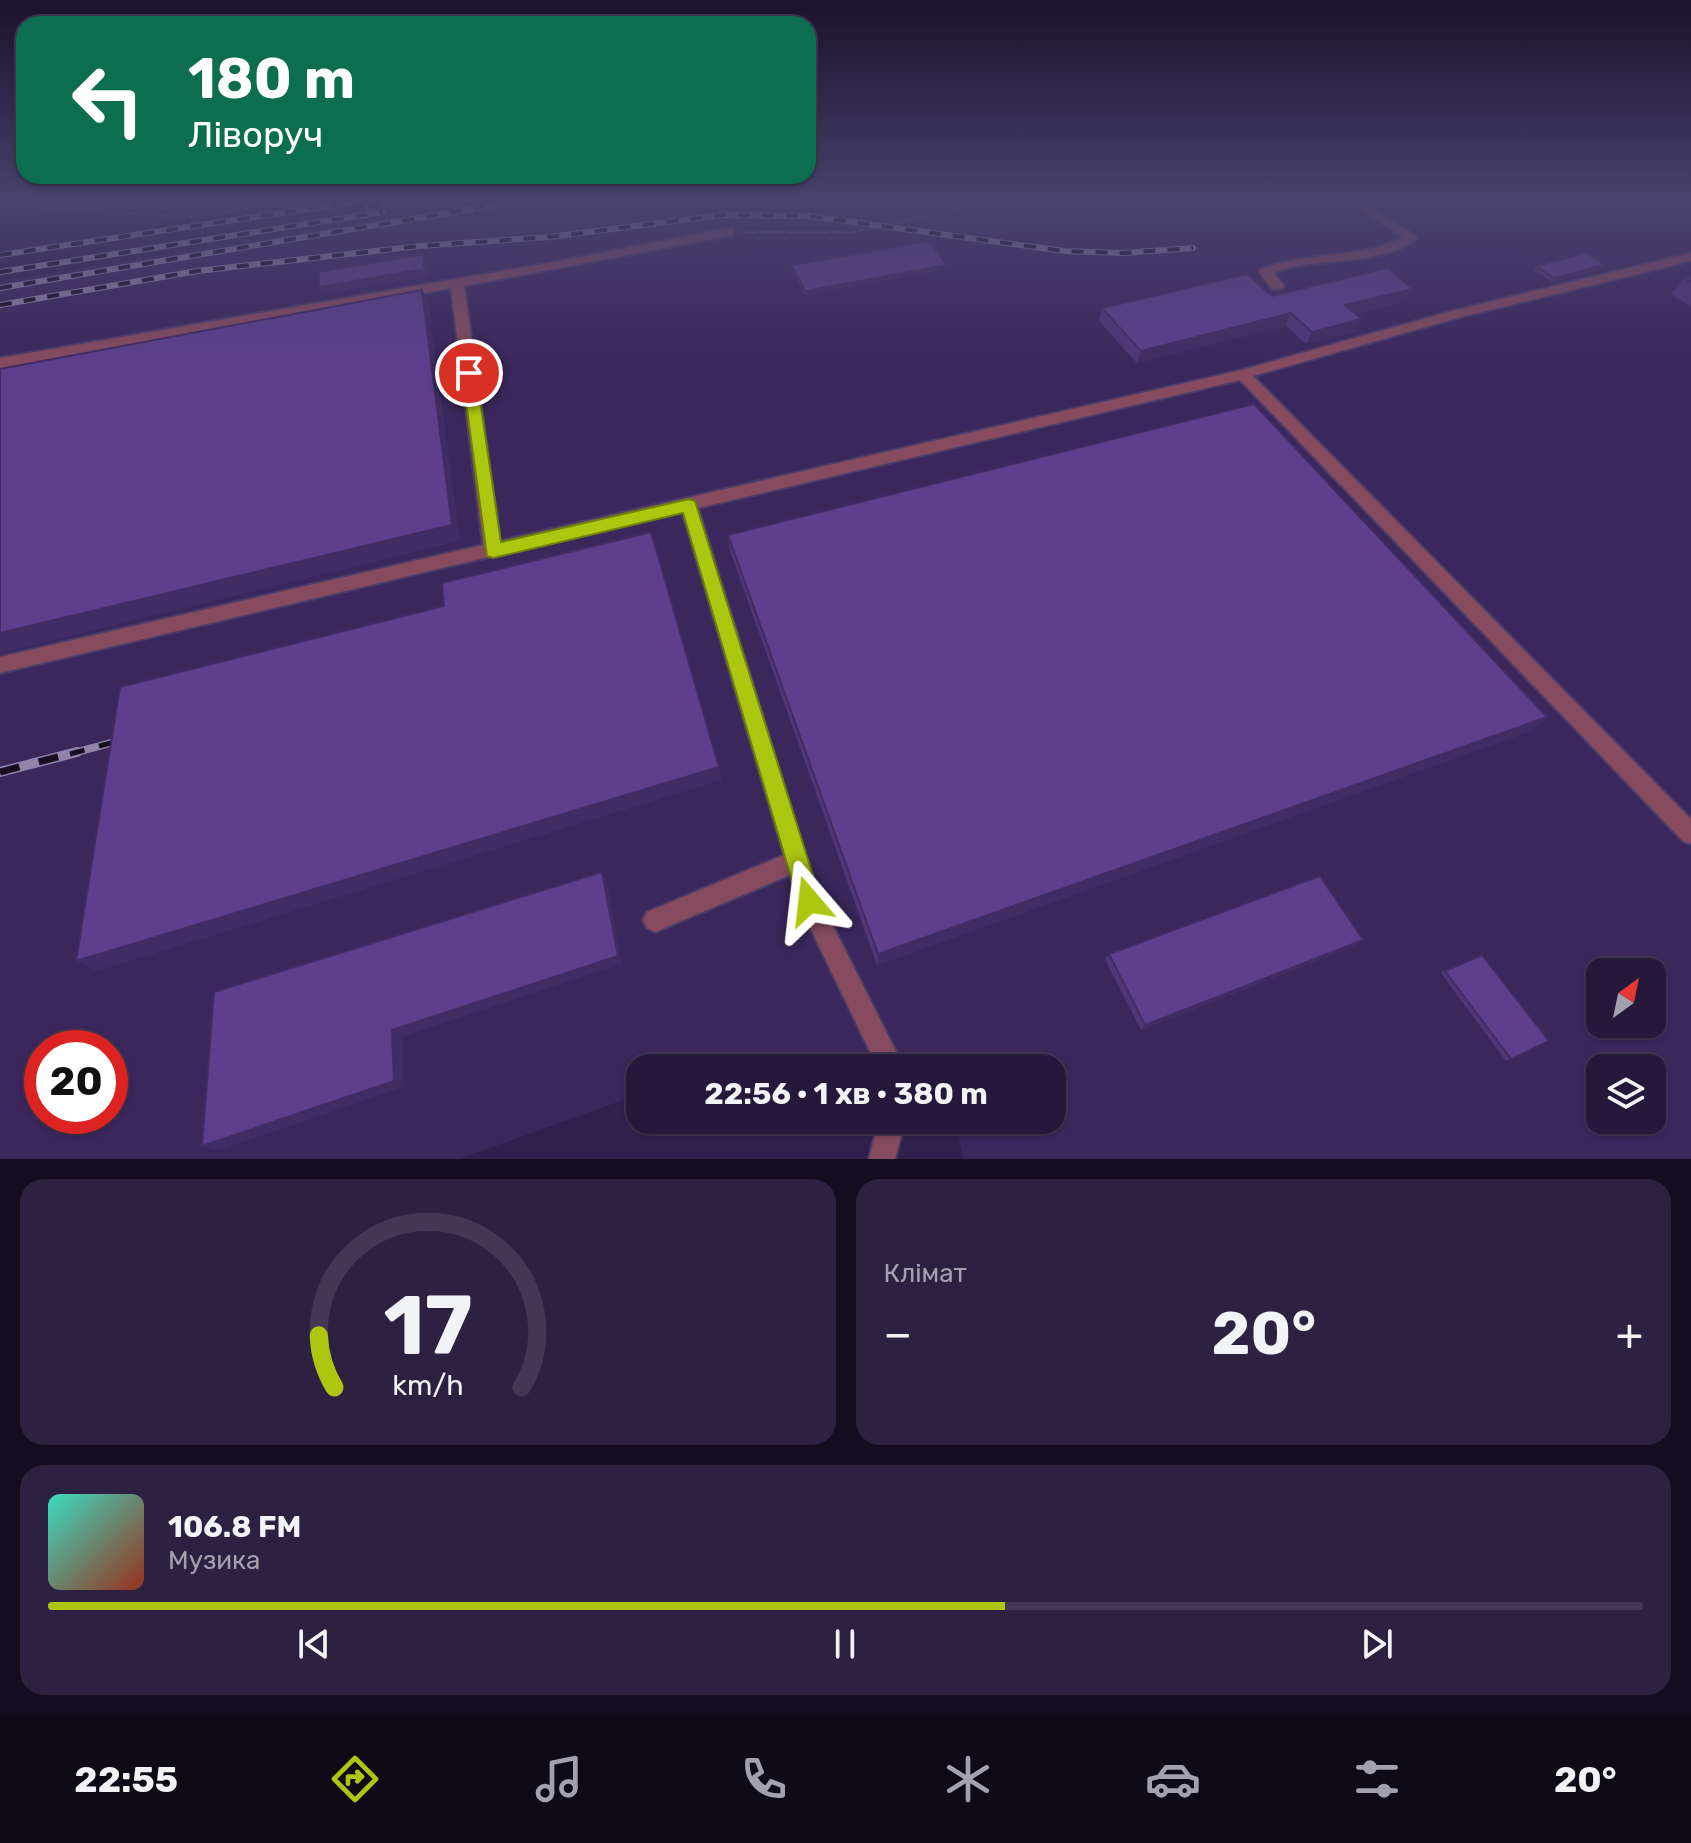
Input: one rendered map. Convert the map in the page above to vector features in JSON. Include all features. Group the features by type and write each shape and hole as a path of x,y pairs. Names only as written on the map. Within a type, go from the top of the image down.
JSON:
{"street":[{"path":"0,363 601,256"},
{"path":"1277,286 1266,272 1278,266 1323,256"},
{"path":"0,665 1243,374 1453,315 1691,257"},
{"path":"457,283 493,551"},
{"path":"1243,374 1691,834"},
{"path":"689,505 809,901 884,1054"},
{"path":"655,920 797,861"},
{"path":"882,1159 888,1134"}],"shaded area":[{"path":"154,256 1691,256 1691,1159 963,1159 958,1134 1066,1134 1066,1054 626,1054 626,1099 459,1159 0,1159 0,281"}],"building":[{"path":"423,256 424,269 319,287 319,272"},
{"path":"843,256 940,256 946,265 805,291 792,265"},
{"path":"1574,256 1591,256 1605,265 1554,278 1536,266"},
{"path":"1387,268 1413,289 1345,305 1362,319 1312,332 1291,313 1141,351 1102,308 1247,274 1272,296"},
{"path":"422,290 452,525 0,633 0,369"},
{"path":"1254,404 1547,717 878,954 728,535"},
{"path":"651,532 719,767 76,961 120,687 444,606 442,583"},
{"path":"602,872 618,956 392,1030 394,1081 202,1146 214,992"},
{"path":"1320,876 1363,940 1145,1025 1109,954"},
{"path":"1482,955 1549,1041 1511,1059 1445,971"}],"railway":[{"path":"0,272 102,256"},
{"path":"0,288 191,256"},
{"path":"0,305 197,271 330,256"},
{"path":"70,754 118,741"},
{"path":"0,772 77,752"}],"route":[{"path":"469,373 493,551 689,505 809,901"}]}
